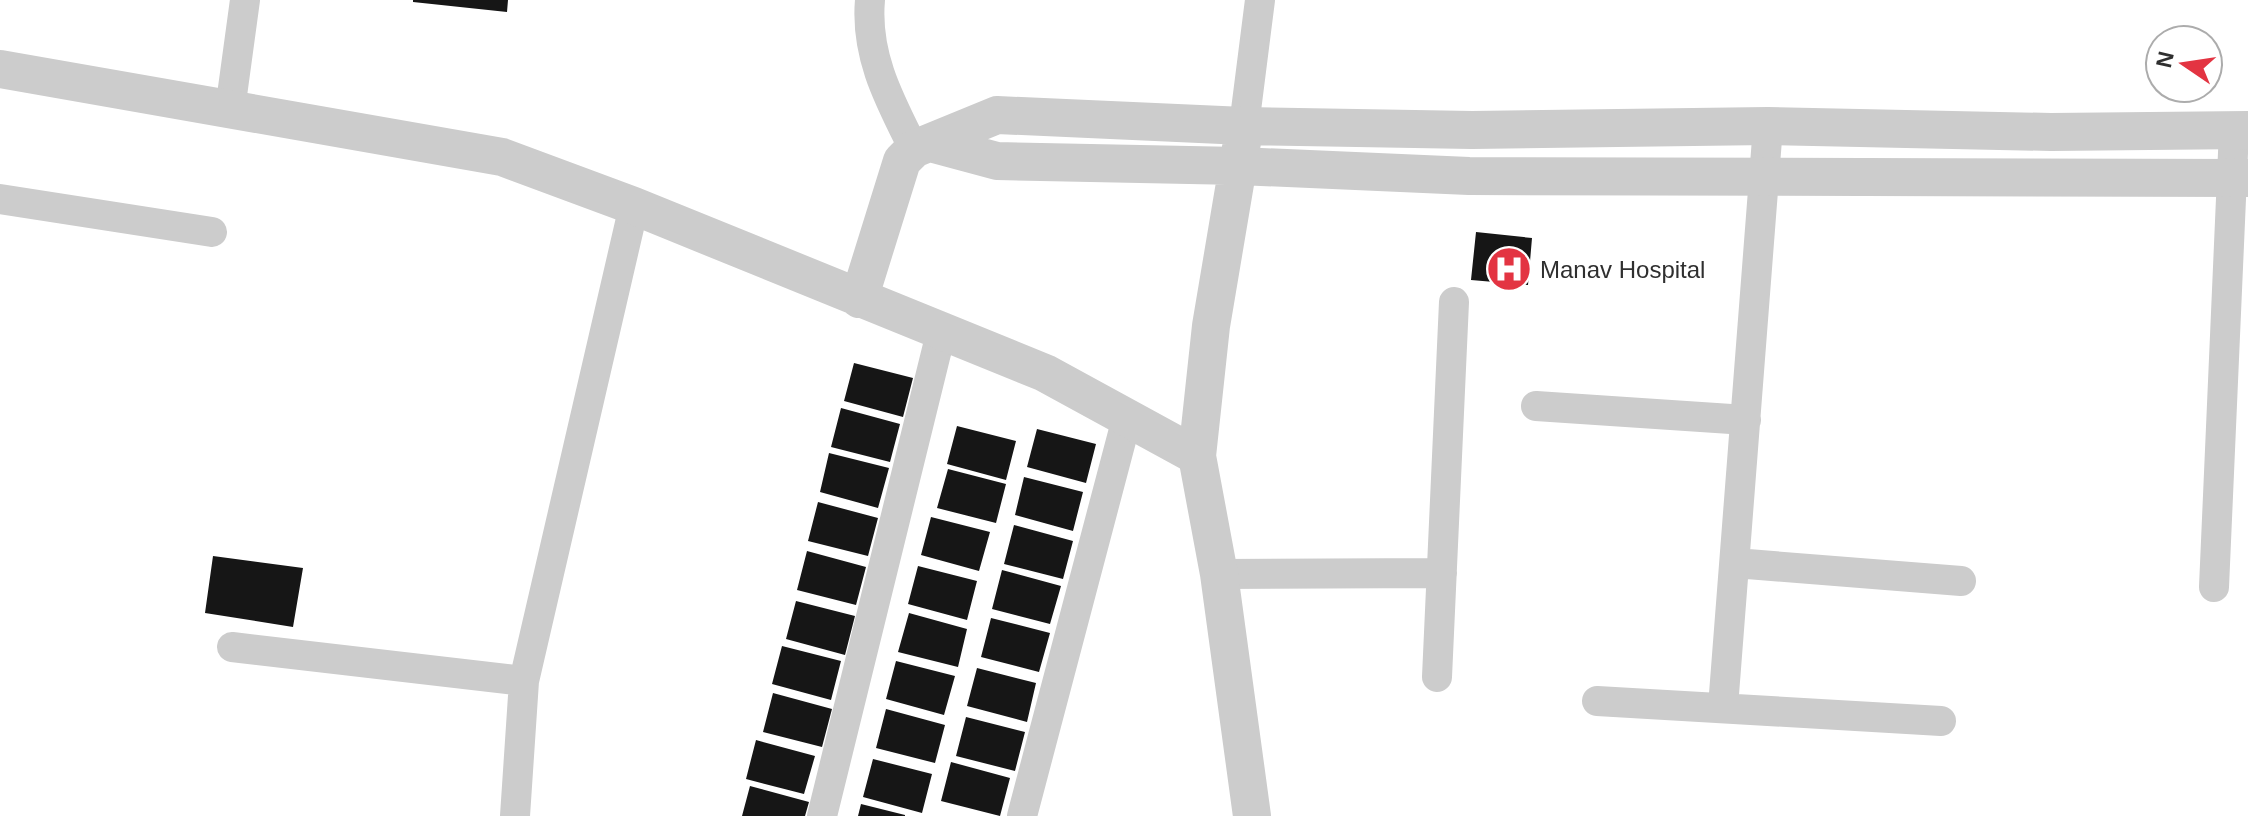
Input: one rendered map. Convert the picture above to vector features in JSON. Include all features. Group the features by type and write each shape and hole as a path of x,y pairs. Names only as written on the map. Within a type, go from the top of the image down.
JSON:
{"street":[{"path":"230,110 245,0"},
{"path":"870,0 874,60 880,81 922,146 997,161 1239,166 1469,176 2240,178"},
{"path":"1252,816 1219,574 1197,456 1211,326 1239,166 1260,0"},
{"path":"0,69 502,157 634,206 1045,373 1197,456"},
{"path":"859,299 902,161 922,146 997,115 1244,126 1472,130 1768,126 2051,132 2241,130 2214,587"},
{"path":"1723,707 1768,126"},
{"path":"0,199 212,232"},
{"path":"515,816 524,681 634,206"},
{"path":"1437,677 1454,302"},
{"path":"822,816 941,333"},
{"path":"1536,406 1746,420"},
{"path":"1022,816 1127,418"},
{"path":"1735,563 1961,581"},
{"path":"1219,574 1442,573"},
{"path":"232,647 524,681"},
{"path":"1597,701 1941,721"}],"building":[{"path":"413,0 508,0 507,12"},
{"path":"1476,232 1532,238 1528,285 1471,280"},
{"path":"854,363 913,378 903,417 844,401"},
{"path":"841,408 900,424 890,462 831,447"},
{"path":"957,426 1016,441 1006,480 947,464"},
{"path":"1037,429 1096,444 1086,483 1027,467"},
{"path":"829,453 889,468 878,508 820,492"},
{"path":"948,469 1006,484 996,523 937,508"},
{"path":"1024,477 1083,492 1073,531 1015,515"},
{"path":"818,502 878,518 868,556 808,541"},
{"path":"931,517 990,532 979,571 921,555"},
{"path":"1014,525 1073,541 1063,579 1004,564"},
{"path":"807,551 866,567 856,605 797,590"},
{"path":"213,556 303,568 293,627 205,613"},
{"path":"918,566 977,581 967,620 908,604"},
{"path":"1002,570 1061,586 1050,624 992,609"},
{"path":"796,601 855,616 845,655 786,639"},
{"path":"909,613 967,629 958,667 898,652"},
{"path":"991,618 1050,633 1039,672 981,657"},
{"path":"782,646 841,661 831,700 772,684"},
{"path":"896,661 955,676 944,715 886,699"},
{"path":"977,668 1036,683 1027,722 967,706"},
{"path":"773,693 832,709 822,747 763,732"},
{"path":"886,709 945,725 935,763 876,748"},
{"path":"966,717 1025,732 1015,771 956,756"},
{"path":"756,740 815,756 804,794 746,779"},
{"path":"873,759 932,774 922,813 863,797"},
{"path":"951,762 1010,778 1000,816 941,801"},
{"path":"750,786 809,802 805,816 742,816"},
{"path":"861,804 905,815 905,816 858,816"}],"place":[{"name":"Manav Hospital","path":"1509,269"}]}
